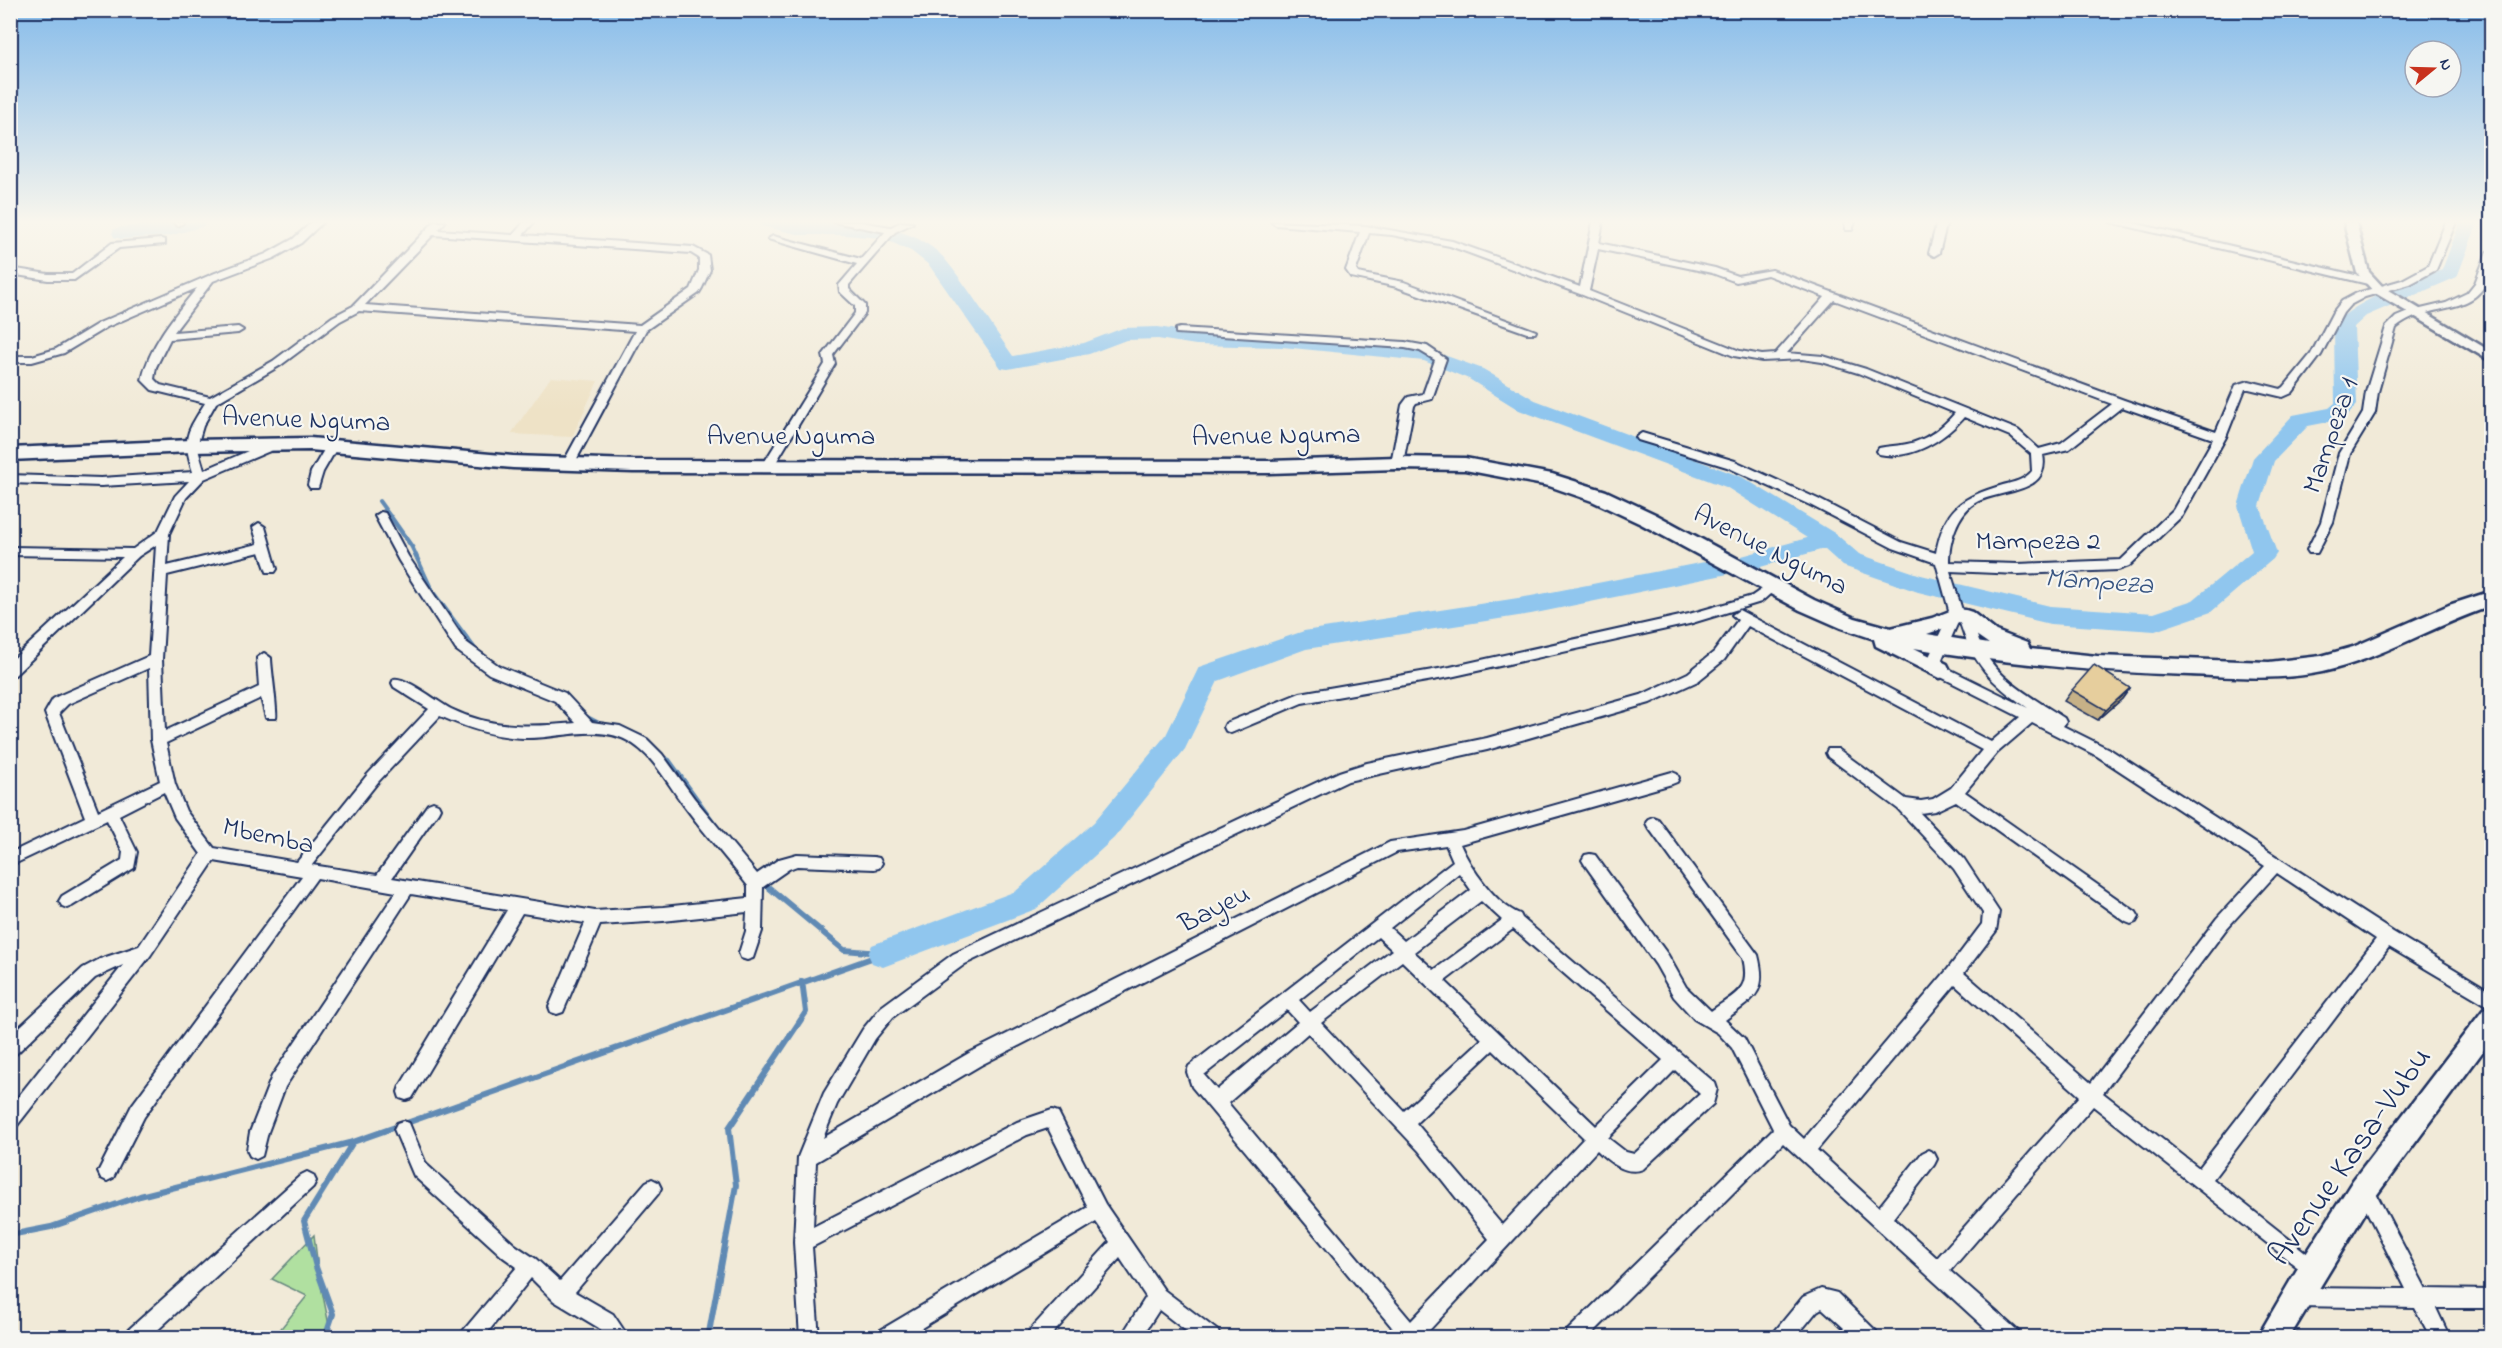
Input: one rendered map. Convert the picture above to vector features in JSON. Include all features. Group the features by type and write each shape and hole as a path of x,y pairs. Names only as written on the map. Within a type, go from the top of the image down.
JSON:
{"main road":[{"name":"Avenue Nguma","path":"10,454 191,446 332,446 500,461 633,466 1269,467 1397,463 1465,464 1552,480 1599,496 1648,519 1772,587 1848,623 1887,635 1940,645 2097,664 2295,669 2359,653 2456,610 2492,598"},
{"path":"1887,635 1936,625 1960,612 1989,636 2043,659"},
{"path":"1848,623 1940,670"},
{"name":"Avenue Kasa-Vubu","path":"2271,1338 2312,1268 2364,1188 2492,1018"}],"street":[{"path":"10,359 32,359 60,351 103,326 195,285"},
{"path":"205,285 166,336 148,380 151,385 161,389 212,400"},
{"path":"10,479 83,482 200,476 191,446 197,426 212,400 277,363 336,319 357,308 379,285"},
{"path":"569,462 642,328 699,285"},
{"path":"768,466 830,364 828,355 860,313 858,302 843,288 845,285"},
{"path":"1403,285 1531,331"},
{"path":"1564,285 1738,354 1762,358 1802,356 1833,362 1862,371 2014,433 2037,453 2039,468 2037,475 2027,481 1982,495 1963,507 1947,536 1943,567 1977,651 1994,675 2003,684 2106,754 2275,865 2386,937 2492,1001"},
{"path":"1584,292 1585,285"},
{"path":"1801,285 2120,403 2220,437"},
{"path":"2374,285 2492,358"},
{"name":"Mampeza 2","path":"1642,437 1731,464 1814,502 1943,567 2018,569 2118,566 2125,563 2178,513 2220,437 2240,387 2249,386 2283,393 2288,390 2316,355 2338,312 2346,303 2361,295 2383,292 2399,285"},
{"name":"Mampeza 1","path":"2313,550 2327,522 2345,453 2369,412 2372,392 2391,327 2398,319 2415,311 2471,295 2480,285"},
{"path":"1779,356 1831,297"},
{"path":"357,308 642,328"},
{"path":"166,336 238,330"},
{"path":"1180,331 1423,348 1440,361 1428,396 1412,400 1408,405 1397,463"},
{"path":"2037,453 2065,447 2120,403"},
{"path":"1882,451 1915,448 1935,439 1946,431 1963,411"},
{"name":"Mbemba","path":"273,446 200,476 181,496 163,534 155,659 158,740 168,784 180,814 210,854 596,918 663,914 755,904"},
{"path":"314,485 320,466 332,446"},
{"path":"381,516 403,558 461,646 494,670 560,697 588,727"},
{"path":"259,527 271,569"},
{"path":"10,671 135,553 163,534"},
{"path":"162,572 263,547"},
{"path":"10,551 135,553"},
{"path":"1231,727 1300,699 1450,672 1727,609 1756,599 1772,587"},
{"path":"1727,609 1992,749"},
{"path":"1960,612 1940,645 1935,659 1940,670 2106,754"},
{"path":"810,1338 803,1242 807,1157 823,1112 869,1034 887,1012 959,959 1344,776 1367,769 1487,744 1645,699 1693,677 1719,656 1746,619"},
{"path":"264,658 266,690 271,714"},
{"path":"92,822 92,813 52,713 58,703 63,700 155,659"},
{"path":"399,683 437,710 473,726 523,732 588,727 620,732 641,742 653,753 690,803 756,884 754,931 747,953"},
{"path":"158,740 266,690"},
{"path":"107,1172 138,1111 306,871 373,778 437,710"},
{"path":"1903,805 1925,807 1957,794 1992,749 2031,716"},
{"path":"1805,1150 1954,974 1990,926 1991,912 1959,864 1903,805 1833,753"},
{"name":"Bayeu","path":"807,1157 975,1059 1210,941 1383,850 1411,842 1451,839 1672,778"},
{"path":"10,860 168,784"},
{"path":"1957,794 2131,917"},
{"path":"380,883 433,808"},
{"path":"67,901 129,863 130,852 111,813"},
{"path":"1653,823 1750,955 1755,975 1749,992 1712,1020"},
{"path":"1379,928 1620,1159 1637,1163 1707,1098 1708,1089 1515,919 1481,892 1461,863 1451,839"},
{"path":"10,1121 144,951 210,854"},
{"path":"756,884 784,864 797,860 874,863"},
{"path":"1590,860 1662,960 1680,992 1700,1014 1724,1028 1738,1043 1783,1131 2011,1338"},
{"path":"1461,863 1195,1072 1198,1081 1215,1102 1411,1336 1596,1138 1674,1060"},
{"path":"1938,1271 2092,1095 2222,923 2275,865"},
{"path":"256,1150 259,1132 278,1082 407,888"},
{"path":"1215,1102 1308,1023 1481,892"},
{"path":"406,1092 518,906"},
{"path":"557,1007 596,918"},
{"path":"1432,981 1515,919"},
{"path":"2200,1181 2386,937"},
{"path":"10,1048 89,973 106,964 144,951"},
{"path":"1954,974 2092,1095 2312,1268"},
{"path":"1288,1000 1425,1145 1502,1239"},
{"path":"1404,1123 1493,1039"},
{"path":"803,1242 1023,1128 1049,1118 1054,1119 1100,1210 1120,1244 1157,1297 1210,1338"},
{"path":"404,1129 420,1170 509,1251 530,1265 561,1294 606,1321 620,1338"},
{"path":"1574,1338 1783,1131"},
{"path":"1881,1220 1928,1159"},
{"path":"134,1338 307,1181"},
{"path":"561,1294 652,1188"},
{"path":"2364,1188 2440,1338"},
{"path":"886,1338 1100,1210"},
{"path":"1036,1338 1120,1244"},
{"path":"470,1338 530,1265"},
{"path":"1129,1338 1157,1297"},
{"path":"2297,1297 2492,1299"},
{"path":"1782,1338 1810,1304 1821,1298 1830,1300 1869,1338"}],"shaded area":[{"path":"551,377 598,381 572,437 511,434"}],"green space":[{"path":"314,1235 319,1276 329,1325 323,1337 274,1337 307,1296 272,1279"}],"building":[{"path":"2094,665 2130,688 2106,710 2072,690"}],"waterway":[{"path":"953,285 1008,363 1089,348 1123,334 1158,333 1196,339 1282,341 1427,355 1476,374 1527,405 1734,482 1828,540"},
{"name":"Mampeza","path":"1828,540 1851,560 1918,583 2050,615 2155,622 2202,606 2265,553 2249,506 2264,458 2301,420 2336,414 2346,405 2344,326 2359,312 2422,285"},
{"path":"379,501 392,519"},
{"path":"391,517 412,547 432,591 478,653"},
{"path":"1750,562 1828,540"},
{"path":"883,954 1026,900 1104,830 1176,742 1208,674 1304,640 1531,605 1725,567"},
{"path":"583,715 602,725"},
{"path":"660,756 669,760 718,828"},
{"path":"763,883 769,888"},
{"path":"767,886 844,950 880,953"},
{"path":"802,983 883,954"},
{"path":"353,1142 802,983"},
{"path":"708,1338 736,1185 729,1128 806,1012 802,983"},
{"path":"10,1235 51,1227 140,1196 353,1142"},
{"path":"325,1338 333,1314 316,1267 304,1221 353,1142"}]}
